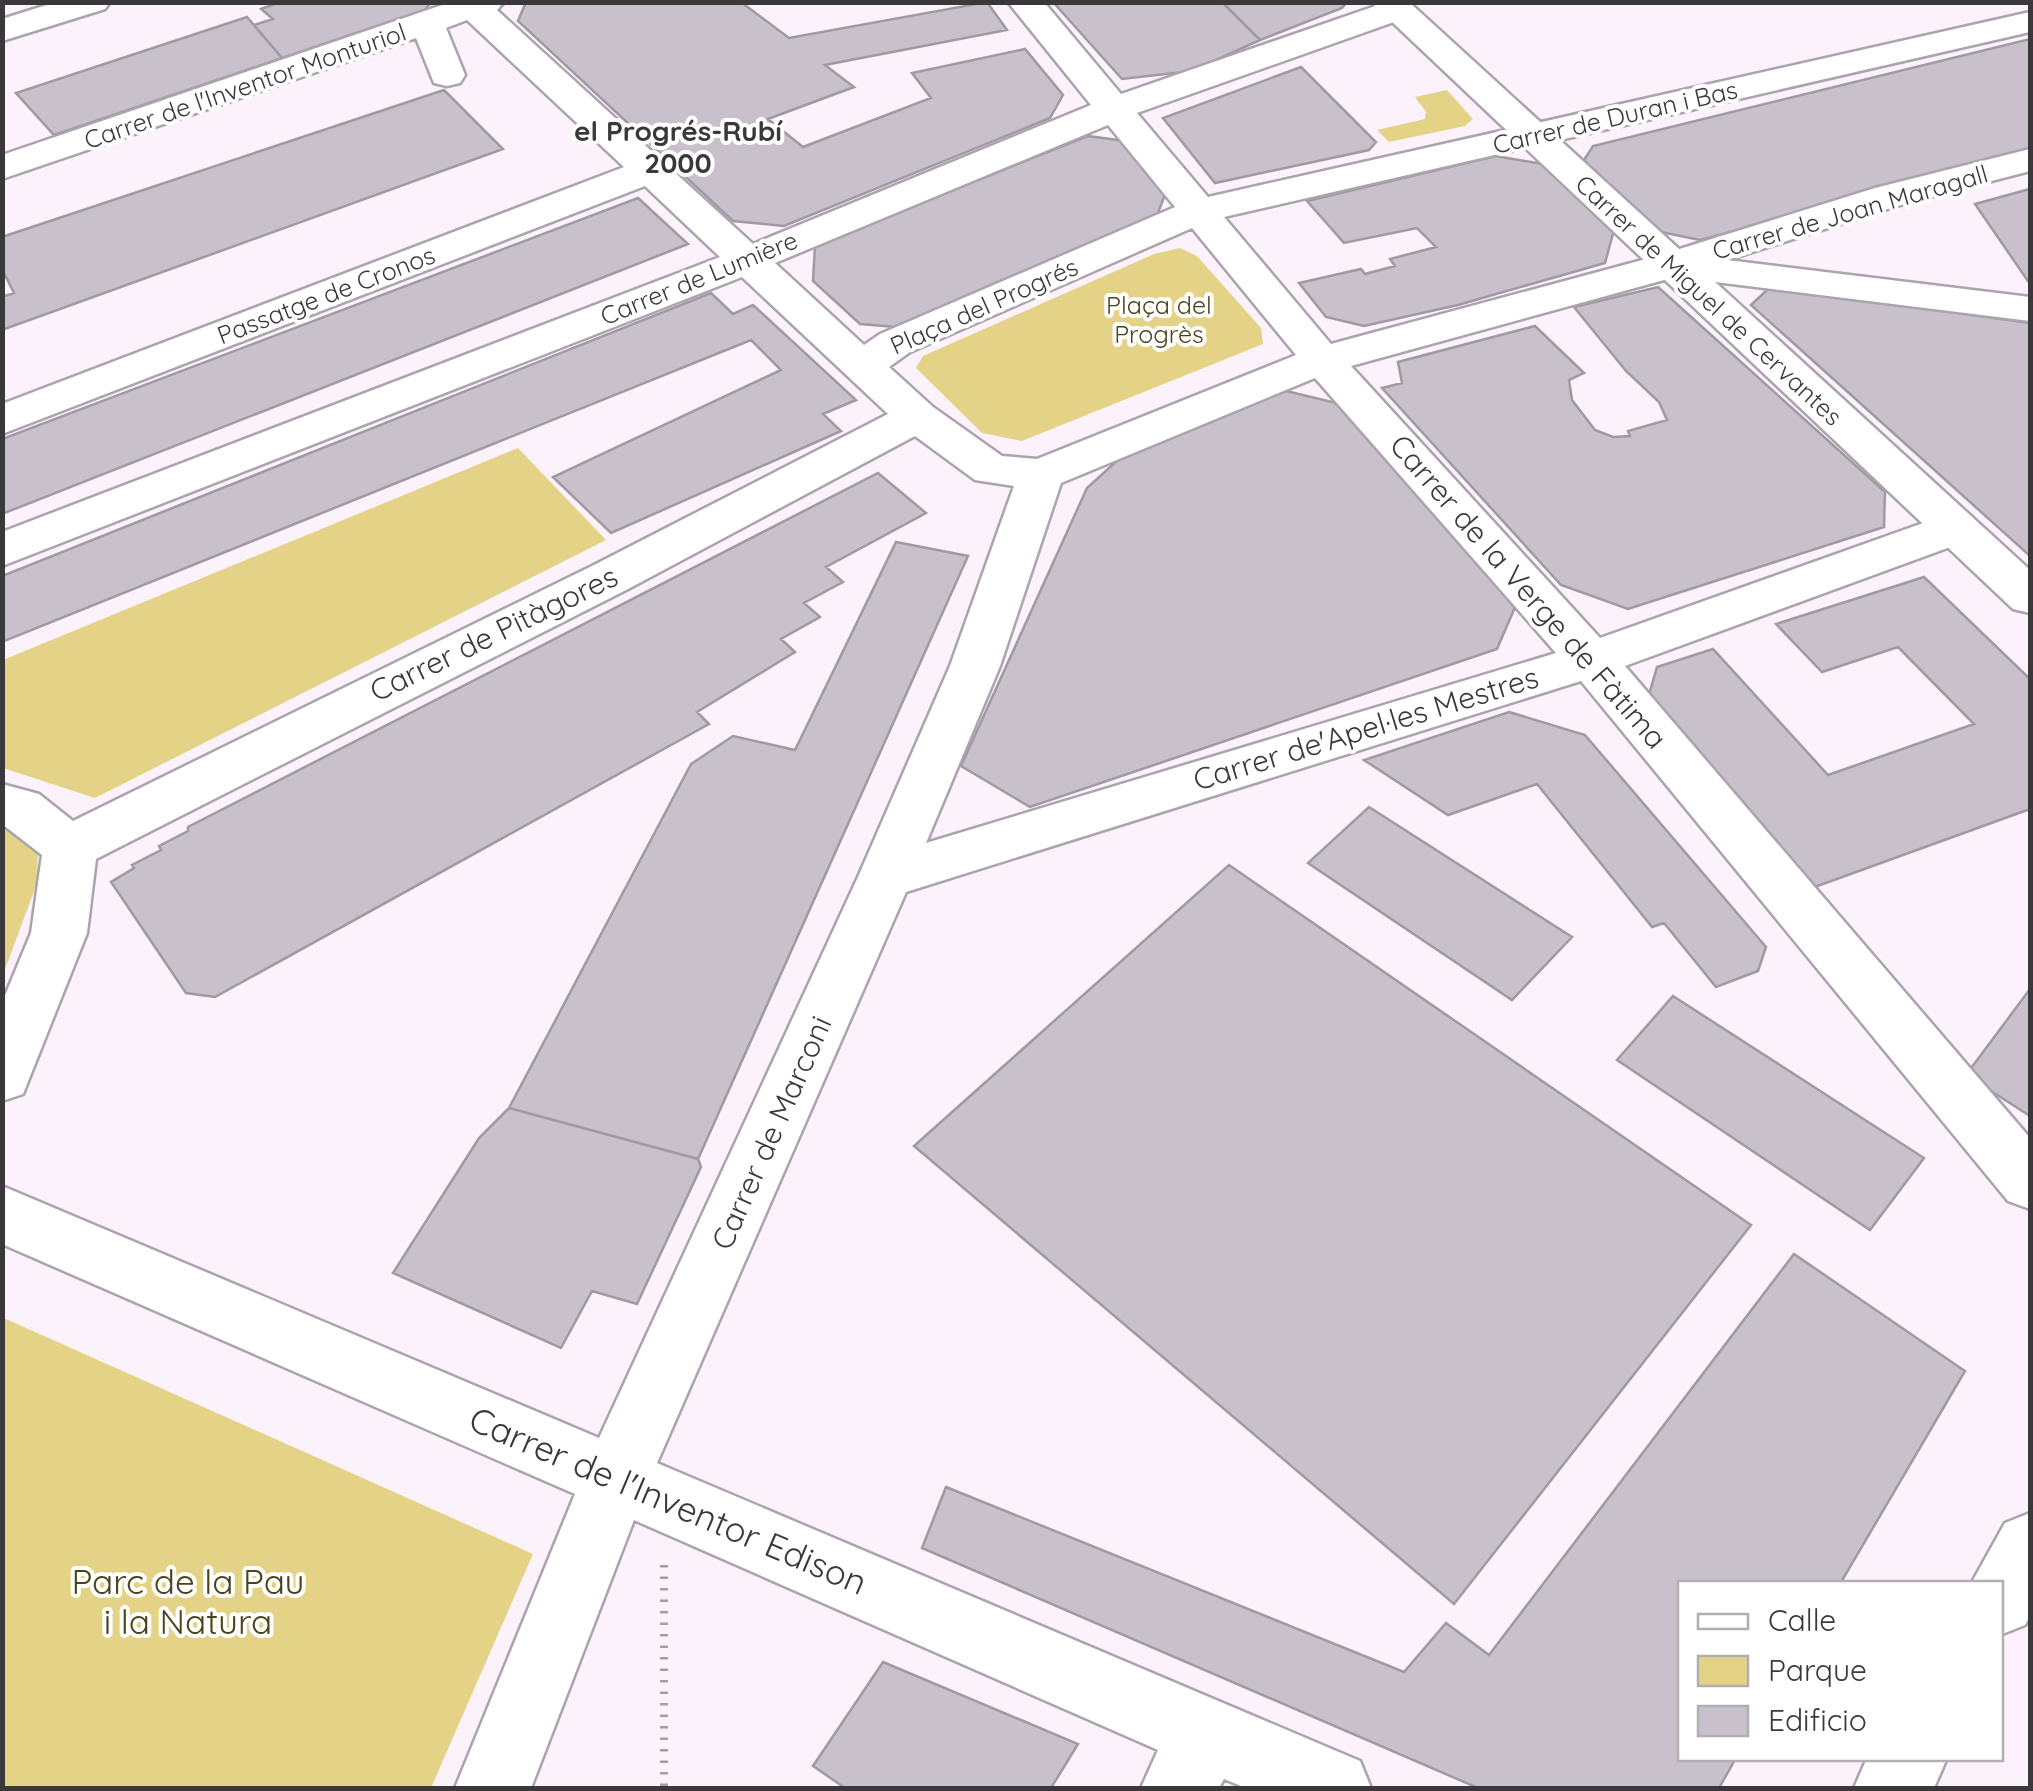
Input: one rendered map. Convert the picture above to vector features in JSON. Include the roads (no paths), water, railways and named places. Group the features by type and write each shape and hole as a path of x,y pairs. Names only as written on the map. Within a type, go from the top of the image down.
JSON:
{"street":[{"path":"2,30 93,2"},
{"name":"Carrer de la Verge de Fàtima","path":"1025,2 1117,108 1322,360 1591,660 2030,1182"},
{"path":"477,4 649,171 862,366"},
{"name":"Carrer de l'Inventor Monturiol","path":"2,168 477,4"},
{"name":"Carrer de Lumière","path":"2,550 746,261 1117,108 1392,6"},
{"name":"Carrer de Miguel de Cervantes","path":"1392,6 2030,597"},
{"name":"Carrer de Duran i Bas","path":"1199,210 2030,22"},
{"path":"426,24 448,75"},
{"name":"Carrer de Joan Maragall","path":"1322,360 1672,266 1889,196 2030,160"},
{"name":"Passatge de Cronos","path":"2,420 649,171"},
{"name":"Plaça del Progrés","path":"1199,210 895,343 862,366 917,417 992,470 1041,474 1322,360"},
{"path":"1672,266 2030,309"},
{"name":"Carrer de Pitàgores","path":"70,848 129,815 611,577 917,417"},
{"name":"Carrer de Marconi","path":"492,1788 615,1480 886,878 975,666 1041,474"},
{"name":"Carrer de'Apel·les Mestres","path":"886,878 1591,660 1956,528"},
{"path":"2,804 20,808 70,848 59,934 2,1076"},
{"name":"Carrer de l'Inventor Edison","path":"2,1214 615,1480 1193,1761 1334,1788"},
{"path":"2003,1595 2030,1548"},
{"path":"1892,1788 1908,1761"}],"district":[{"name":"el Progrés-Rubí 2000","path":"678,147"}],"park label":[{"name":"Plaça del Progrès","path":"1159,320"},
{"name":"Parc de la Pau i la Natura","path":"188,1602"}]}
